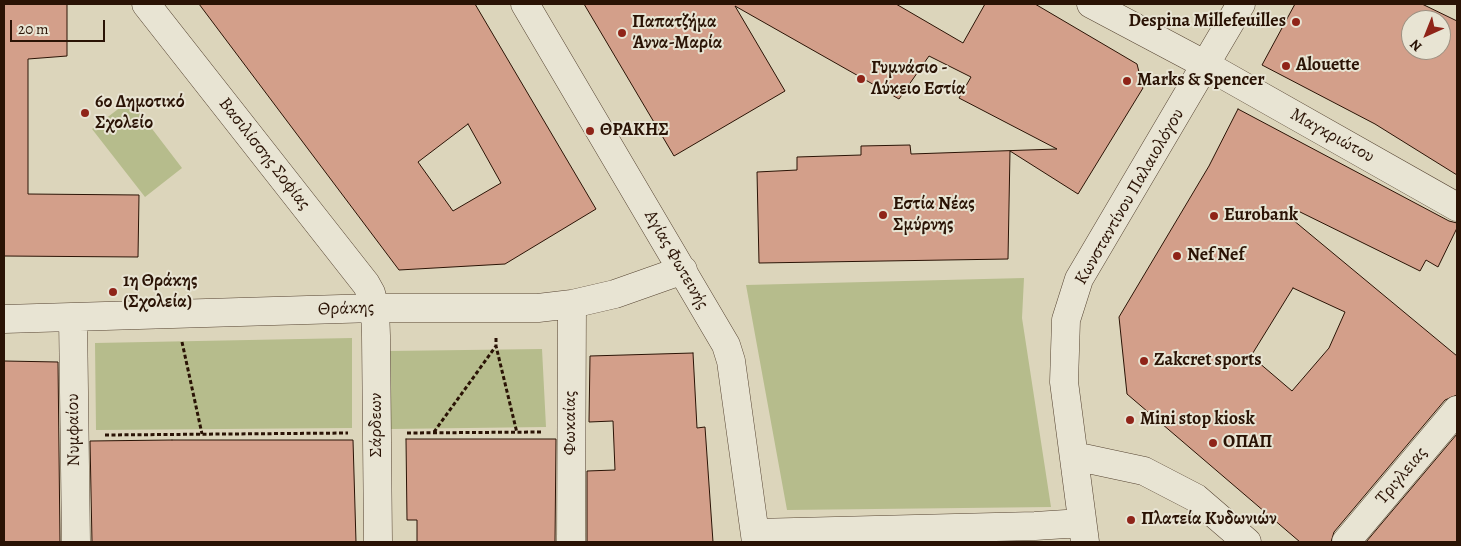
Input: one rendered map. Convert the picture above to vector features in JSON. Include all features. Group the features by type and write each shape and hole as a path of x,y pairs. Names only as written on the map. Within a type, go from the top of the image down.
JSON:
{"street":[{"name":"Βασιλίσσης Σοφίας","path":"146,4 366,284 375,308"},
{"name":"Αγίας Φωτεινής","path":"525,4 726,345 732,361 755,538"},
{"name":"Μαγκριώτου","path":"1091,4 1206,65 1457,207"},
{"name":"Κωνσταντίνου Παλαιολόγου","path":"1084,533 1064,382 1066,320 1079,279 1241,4"},
{"name":"Θράκης","path":"4,319 375,308 538,308 572,304 632,289 683,270"},
{"name":"Φωκαίας","path":"571,542 572,304"},
{"name":"Σάρδεων","path":"375,308 378,542"},
{"name":"Νυμφαίου","path":"73,317 76,542"},
{"name":"Τριγλειας","path":"1346,542 1457,410"},
{"path":"1074,456 1144,471 1196,498 1247,542"},
{"path":"755,538 1035,526 1084,533"}],"path":[{"path":"175,314 202,434"},
{"path":"496,333 496,346 517,433"},
{"path":"433,432 496,346"},
{"path":"74,435 571,432"}],"green space":[{"path":"130,100 182,168 145,197 92,129"},
{"path":"1024,278 1022,318 1051,507 787,510 746,285"},
{"path":"352,338 352,428 96,430 95,343"},
{"path":"542,349 546,427 391,429 389,351"}],"building":[{"path":"4,4 67,4 67,56 28,59 28,194 139,195 138,257 4,256"},
{"path":"199,4 475,4 596,209 505,264 399,270","holes":["468,124 501,183 453,211 418,162"]},
{"path":"584,4 896,4 963,43 985,4 1035,4 1137,64 1143,88 1078,194 1010,151 1008,259 759,263 757,172 797,170 797,157 861,155 861,146 910,145 911,154 1057,149 959,98 971,77 929,56 899,99 735,6 785,91 674,156"},
{"path":"1295,4 1422,4 1434,10 1401,10 1401,60 1451,60 1451,18 1457,21 1457,175 1375,124 1262,65"},
{"path":"1238,109 1449,221 1457,223 1457,228 1438,267 1426,260 1420,271 1292,208 1287,215 1457,356 1457,395 1445,400 1334,532 1331,542 1300,542 1127,394 1119,317 1209,166","holes":["1293,288 1345,312 1329,348 1292,391 1251,356"]},
{"path":"693,353 697,428 705,427 713,542 587,542 587,471 615,470 613,421 589,422 590,356"},
{"path":"4,361 58,362 60,542 4,542"},
{"path":"1457,434 1457,542 1366,542"},
{"path":"406,439 556,439 555,542 417,542 417,520 407,520"},
{"path":"353,440 356,542 92,542 90,441"}],"place":[{"name":"Despina Millefeuilles","path":"1296,22"},
{"name":"Παπατζήμα Άννα-Μαρία","path":"622,33"},
{"name":"Alouette","path":"1286,66"},
{"name":"Γυμνάσιο - Λύκειο Εστία","path":"861,79"},
{"name":"Marks & Spencer","path":"1127,81"},
{"name":"6ο Δημοτικό Σχολείο","path":"85,113"},
{"name":"ΘΡΑΚΗΣ","path":"590,131"},
{"name":"Εστία Νέας Σμύρνης","path":"883,215"},
{"name":"Eurobank","path":"1214,216"},
{"name":"Nef Nef","path":"1177,256"},
{"name":"1η Θράκης (Σχολεία)","path":"113,292"},
{"name":"Zakcret sports","path":"1144,361"},
{"name":"Mini stop kiosk","path":"1130,420"},
{"name":"ΟΠΑΠ","path":"1213,443"},
{"name":"Πλατεία Κυδωνιών","path":"1131,520"}]}
